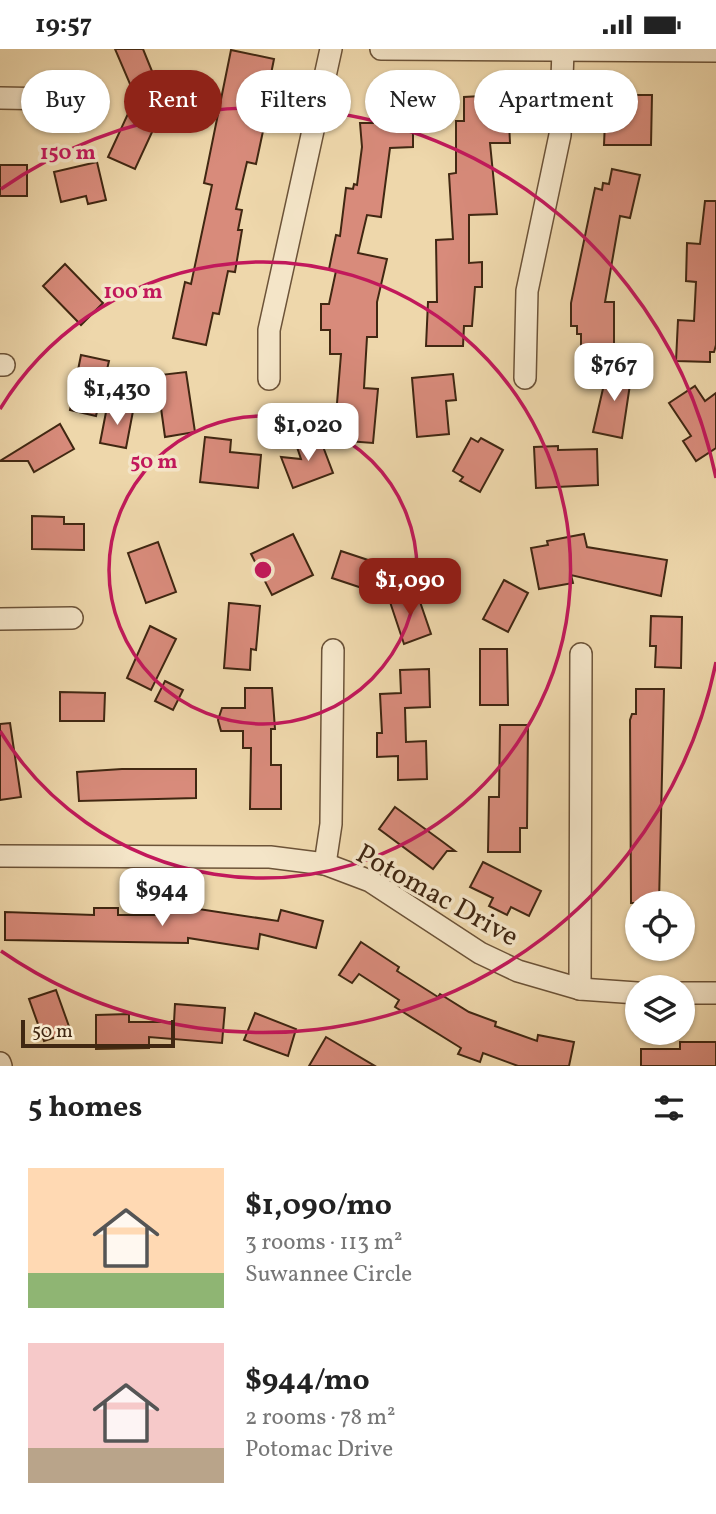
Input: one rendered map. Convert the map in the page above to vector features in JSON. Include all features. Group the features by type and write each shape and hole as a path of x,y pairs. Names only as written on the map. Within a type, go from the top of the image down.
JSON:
{"street":[{"path":"269,380 270,330 331,49"},
{"path":"381,49 716,51"},
{"path":"525,379 527,291 560,135 563,50"},
{"path":"0,98 21,98"},
{"path":"0,619 72,618"},
{"path":"325,864 331,824 333,650"},
{"path":"580,989 581,654"},
{"name":"Potomac Drive","path":"0,856 270,857 325,864 370,881 480,953 518,971 580,989 625,992"},
{"path":"695,993 716,993"}],"building":[{"path":"115,49 143,49 152,70 124,70"},
{"path":"231,50 274,59 272,70 236,70 236,133 263,133 256,164 247,162 236,209 242,210 238,230 242,230 235,272 228,271 219,314 213,313 206,345 173,338 185,282 191,284 212,185 204,183 214,133 222,133 222,94"},
{"path":"638,95 652,95 651,145 604,145 604,133 638,133"},
{"path":"474,96 474,133 510,133 510,143 490,143 497,214 469,215 469,263 482,262 482,287 475,287 472,326 464,326 463,346 426,346 428,302 437,302 436,240 453,239 449,174 456,173 456,133 460,133 460,121 464,121 464,97"},
{"path":"124,122 124,133 152,133 135,169 108,157"},
{"path":"360,123 365,123 365,133 413,133 413,147 390,148 381,217 367,215 358,253 387,259 377,302 377,337 367,337 364,388 378,389 373,443 334,440 341,354 330,354 330,330 321,330 321,304 329,304 336,271 329,269 336,235 340,236 346,188 353,189 354,184 357,185 362,147"},
{"path":"97,162 106,200 88,204 86,196 61,202 54,172"},
{"path":"0,165 27,165 27,196 0,196"},
{"path":"612,169 640,175 630,218 620,216 605,302 614,302 614,348 581,348 581,334 577,334 577,326 571,326 571,303 595,188 602,190 603,183 609,184"},
{"path":"705,201 716,201 716,345 714,352 710,352 710,362 676,361 678,320 694,321 696,282 686,281 687,243 700,244"},
{"path":"65,264 103,303 81,325 43,286"},
{"path":"81,355 109,361 96,416 70,410"},
{"path":"608,367 632,371 622,438 593,432"},
{"path":"186,372 195,432 165,437 160,375"},
{"path":"453,374 456,400 446,401 449,434 417,437 412,378"},
{"path":"695,386 705,401 716,393 716,448 696,461 683,441 691,436 669,403"},
{"path":"107,407 133,411 126,448 100,443"},
{"path":"60,424 74,449 34,472 28,461 0,461"},
{"path":"319,436 333,473 293,488 281,457 301,459 296,444"},
{"path":"205,437 231,440 230,452 261,455 258,488 200,482"},
{"path":"471,438 478,442 481,438 503,450 480,492 460,481 463,477 453,471"},
{"path":"558,446 558,450 597,449 598,485 536,488 534,447"},
{"path":"32,516 64,517 64,524 84,524 84,550 32,549"},
{"path":"293,534 313,575 272,595 251,554"},
{"path":"584,534 587,547 667,560 661,596 571,575 573,583 539,589 531,548 548,545 547,541"},
{"path":"158,542 176,592 146,603 128,553"},
{"path":"341,551 383,565 374,592 332,578"},
{"path":"504,580 528,593 508,632 483,619"},
{"path":"417,593 431,634 404,644 390,602"},
{"path":"229,603 260,606 256,650 251,649 250,670 224,668"},
{"path":"651,616 682,617 681,668 655,667 656,646 650,646"},
{"path":"150,626 176,639 151,690 127,678"},
{"path":"480,649 507,649 508,705 480,705"},
{"path":"429,669 430,707 405,708 406,742 426,741 427,779 398,780 398,756 377,757 377,733 382,733 380,694 401,693 400,670"},
{"path":"165,681 183,690 173,710 155,701"},
{"path":"245,688 272,688 275,729 271,729 271,765 281,765 281,809 250,809 251,748 243,748 243,731 221,731 218,720 222,708 245,708"},
{"path":"636,689 664,689 659,891 631,891 630,720 632,714 636,714"},
{"path":"60,692 105,693 104,721 60,721"},
{"path":"10,723 21,797 0,800 0,724"},
{"path":"500,725 528,725 527,828 520,828 520,852 488,852 489,797 499,797"},
{"path":"196,769 196,798 79,801 77,772"},
{"path":"395,807 455,851 447,851 433,869 379,829"},
{"path":"483,862 541,891 529,916 511,907 507,915 489,906 493,898 470,887"},
{"path":"94,908 118,908 118,915 163,915 163,909 192,908 278,921 281,910 323,921 316,948 260,934 258,949 188,938 188,943 5,940 5,912 94,915"},
{"path":"361,942 399,967 397,971 438,997 440,994 469,1012 496,1022 495,1026 537,1041 538,1035 574,1042 569,1066 518,1066 483,1053 480,1062 458,1054 461,1048 395,1007 399,1000 359,974 352,983 339,975"},
{"path":"56,990 71,1032 44,1041 29,999"},
{"path":"175,1004 225,1008 222,1043 149,1037 149,1048 96,1049 96,1015 129,1014 129,1022 174,1022"},
{"path":"255,1013 296,1029 288,1056 244,1040"},
{"path":"326,1037 375,1066 309,1066"},
{"path":"695,1042 716,1042 716,1066 641,1066 641,1049 680,1049 680,1045 695,1045"}]}
